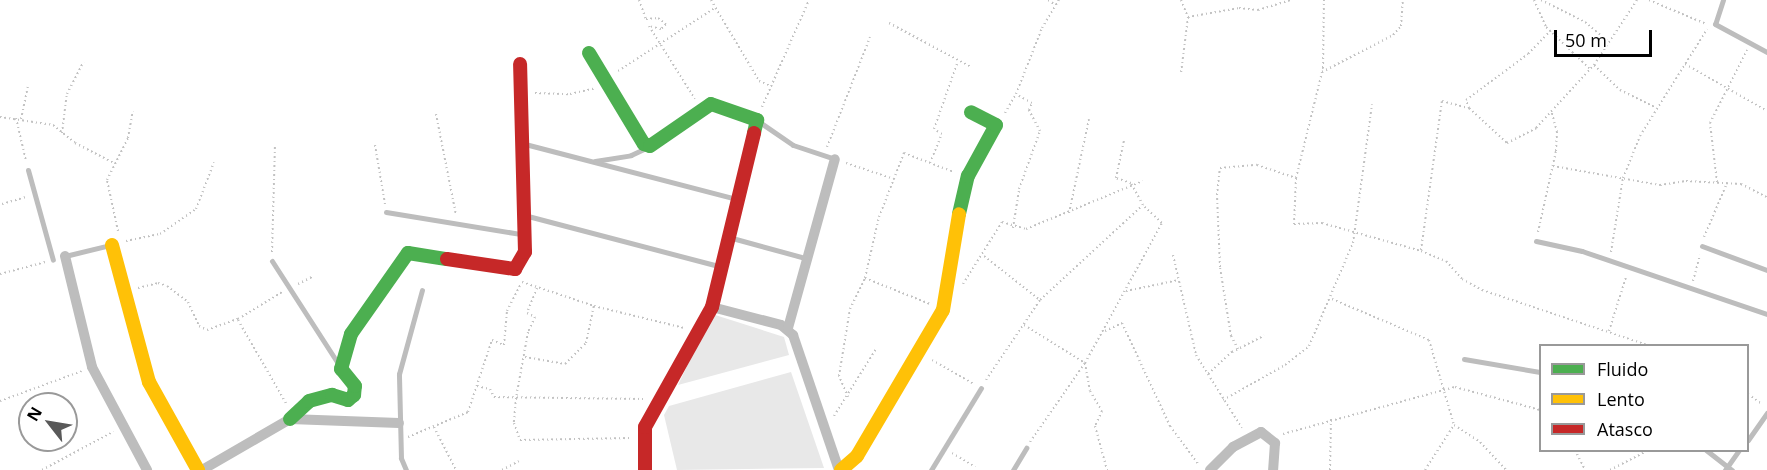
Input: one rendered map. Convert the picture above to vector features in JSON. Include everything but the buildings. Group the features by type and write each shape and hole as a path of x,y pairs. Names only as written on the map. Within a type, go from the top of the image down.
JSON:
{"street":[{"path":"589,53 644,144 650,146 701,110 718,104 757,120 712,308 645,427 645,470"},
{"path":"116,244 123,291 149,382 200,470 292,418 309,401 332,395 348,400 354,395 355,386 341,369 351,334 408,253 509,271 515,269 525,252 522,215 520,64"},
{"path":"712,308 788,328 796,341 840,470 857,456 944,310 968,176 996,126 971,112"},
{"path":"788,328 829,157"},
{"path":"65,256 92,367 147,470"},
{"path":"292,418 399,423"},
{"path":"1210,470 1233,447 1261,432 1273,439 1273,470"}],"lane":[{"path":"1723,0 1712,24 1767,52"},
{"path":"757,120 793,145 829,157"},
{"path":"522,144 738,199"},
{"path":"592,161 631,155 650,146"},
{"path":"28,170 53,260"},
{"path":"386,212 457,221 523,235"},
{"path":"522,215 722,267"},
{"path":"729,238 805,258"},
{"path":"1536,241 1610,260 1767,314"},
{"path":"65,256 116,244"},
{"path":"1702,246 1767,270"},
{"path":"272,261 341,369"},
{"path":"406,470 401,458 399,374 422,290"},
{"path":"1464,359 1539,372"},
{"path":"932,470 981,388"},
{"path":"1749,439 1767,413"},
{"path":"1013,470 1026,447"},
{"path":"1708,452 1728,469 1739,452"}],"path":[{"path":"639,0 646,19 658,18 666,24 661,29 649,26 701,110"},
{"path":"711,0 759,81 771,86"},
{"path":"757,120 809,0"},
{"path":"1048,0 1054,4"},
{"path":"996,126 1016,94 1054,4 1059,0"},
{"path":"1181,0 1188,17 1181,73"},
{"path":"1188,17 1239,8 1258,10 1291,0"},
{"path":"1324,0 1322,72 1296,178 1294,224 1322,223 1421,251 1446,261 1462,279 1482,290 1647,344"},
{"path":"1322,72 1393,35 1401,26 1403,0"},
{"path":"1534,0 1540,18 1590,69"},
{"path":"1541,0 1585,22 1608,41"},
{"path":"1551,30 1528,54 1466,100 1469,108 1507,143 1536,128 1552,113 1594,65 1636,0"},
{"path":"1610,260 1623,178 1655,107 1712,24 1649,0"},
{"path":"521,93 570,94 606,83 631,59 660,44 716,7"},
{"path":"889,23 971,67"},
{"path":"870,37 829,157 894,179"},
{"path":"1717,182 1710,123 1751,43"},
{"path":"62,133 68,94 83,62"},
{"path":"930,163 942,134 934,129 958,62"},
{"path":"1685,64 1767,111"},
{"path":"1594,65 1620,90 1655,107"},
{"path":"21,119 28,87"},
{"path":"1013,228 1019,189 1040,130 1029,110 1032,103 1016,94"},
{"path":"1421,251 1442,101 1469,108"},
{"path":"1223,400 1299,356 1308,346 1348,259 1355,231 1372,104"},
{"path":"133,111 128,138 107,180 116,244 160,234 180,223 196,209 214,162"},
{"path":"1536,241 1554,166 1557,132 1552,113"},
{"path":"436,114 457,221"},
{"path":"0,117 53,125 62,133 114,163"},
{"path":"16,118 28,170"},
{"path":"1069,213 1089,119"},
{"path":"1026,447 1086,363 1162,224 1143,205 1131,183 1116,178 1124,139"},
{"path":"375,145 386,212"},
{"path":"272,261 275,146"},
{"path":"848,397 839,376 850,309 866,278 879,217 904,153 968,176"},
{"path":"1238,349 1231,336 1220,267 1220,168 1257,165 1296,178"},
{"path":"1554,166 1660,185 1717,182 1741,184 1767,197"},
{"path":"957,292 984,256 1002,222 1013,228 1026,229 1069,213 1131,183 1143,181"},
{"path":"1692,287 1702,246 1727,183"},
{"path":"2,204 35,194"},
{"path":"920,352 981,388 1040,300 1143,205"},
{"path":"1173,255 1196,355 1248,438"},
{"path":"984,256 1040,300"},
{"path":"0,274 53,260"},
{"path":"1609,331 1629,267"},
{"path":"123,291 158,283 167,286 189,302 199,326 207,330 238,319 289,287 312,277"},
{"path":"866,278 944,310"},
{"path":"1126,291 1180,280"},
{"path":"400,441 468,412 492,340 504,345 507,311 522,282"},
{"path":"645,438 520,440 514,423 516,398 528,332 535,317 527,313 537,288 594,306 698,331"},
{"path":"1331,298 1429,340 1454,425 1480,442 1506,470"},
{"path":"524,357 565,364 586,344 594,306"},
{"path":"238,319 292,418"},
{"path":"1104,332 1122,323 1170,426 1202,470"},
{"path":"1023,325 1086,363"},
{"path":"1208,374 1238,349 1264,336"},
{"path":"825,427 848,397 876,350"},
{"path":"1086,363 1090,391 1102,411 1095,426 1107,470"},
{"path":"0,401 92,367"},
{"path":"477,386 490,389 494,397 661,399"},
{"path":"1273,439 1331,418 1455,387 1539,410"},
{"path":"1749,395 1767,408"},
{"path":"1330,470 1331,418"},
{"path":"1425,470 1454,425"},
{"path":"42,470 123,426"},
{"path":"434,426 456,470"},
{"path":"944,449 975,467"},
{"path":"1576,452 1585,470"},
{"path":"1610,470 1645,452"},
{"path":"502,470 519,461"},
{"path":"1428,466 1432,470"}],"shaded area":[{"path":"712,314 784,337 789,355 678,385"},
{"path":"791,372 824,468 677,470 664,415 669,406"}],"traffic: fast":[{"path":"589,53 644,144 650,146 711,104 757,120 754,133"},
{"path":"959,214 968,176 996,125 971,112"},
{"path":"290,419 309,401 332,395 348,400 354,395 355,386 341,369 351,334 408,253 447,259"}],"traffic: slow":[{"path":"841,470 857,456 943,310 959,214"},
{"path":"112,245 149,382 198,470"}],"traffic: jam":[{"path":"447,259 515,269 525,252 520,64"},
{"path":"645,470 645,427 712,307 754,133"}]}
